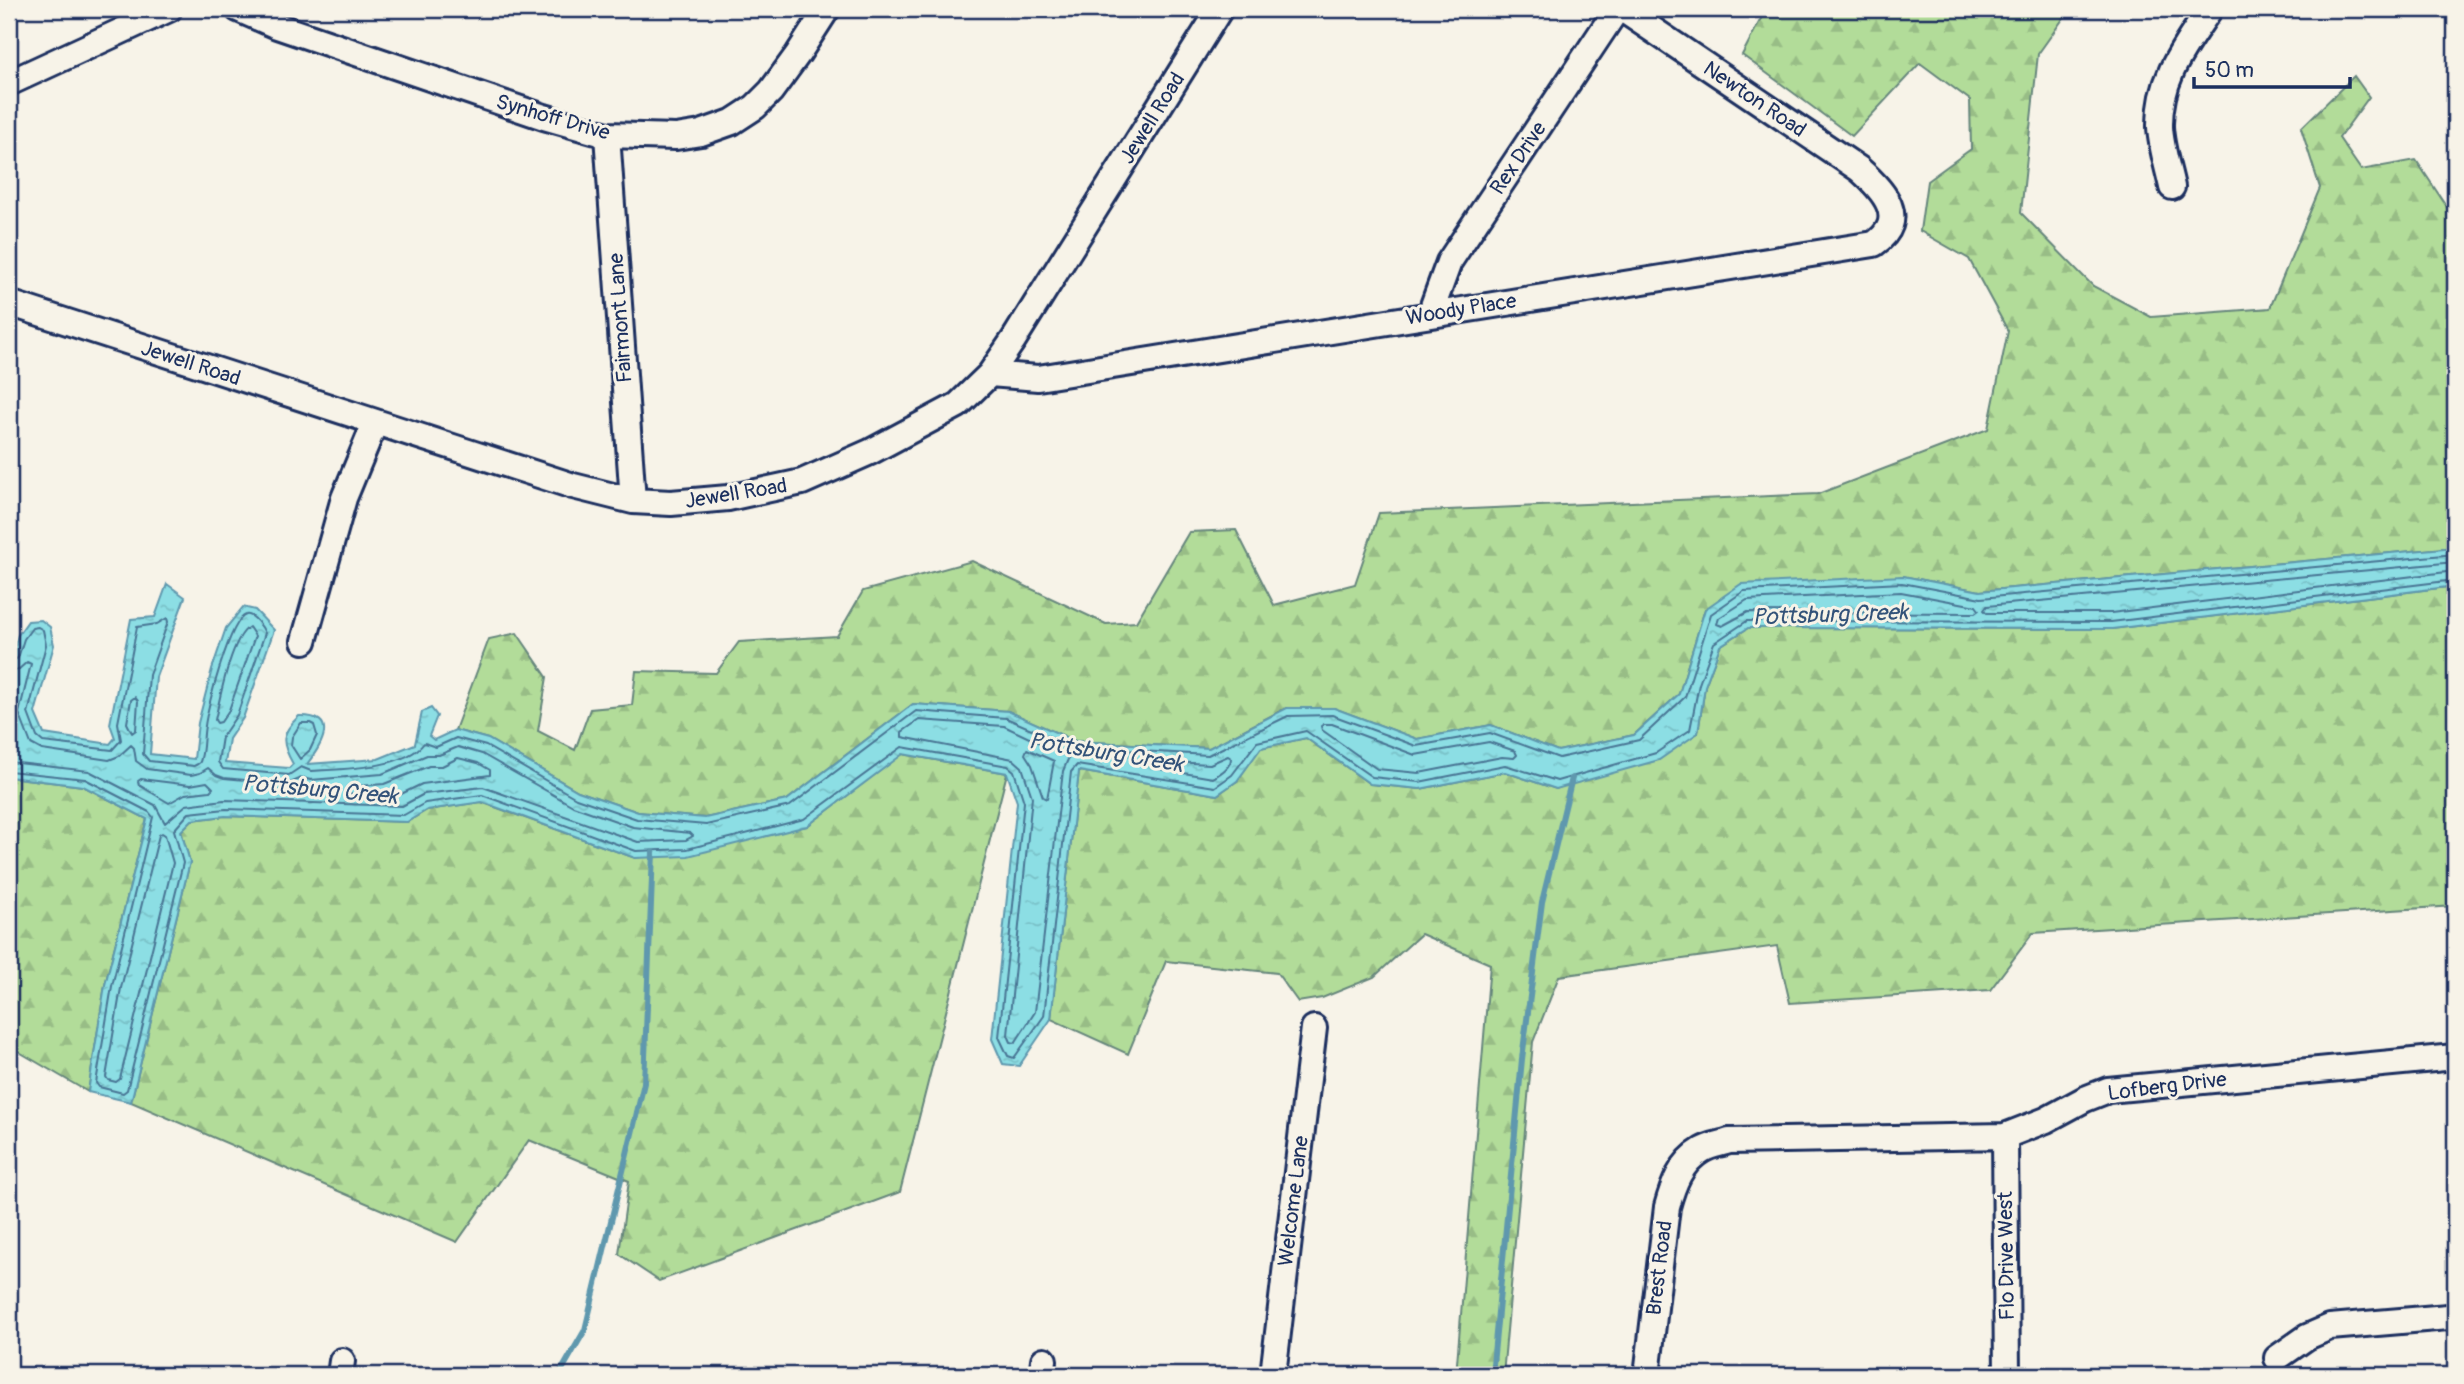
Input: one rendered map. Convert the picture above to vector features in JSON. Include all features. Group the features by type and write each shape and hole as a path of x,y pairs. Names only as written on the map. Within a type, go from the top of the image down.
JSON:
{"street":[{"path":"9,83 169,9"},
{"name":"Synhoff Drive","path":"238,9 290,30 533,113 607,135 676,137 701,133 732,122 755,107 798,54 827,9"},
{"name":"Jewell Road","path":"9,303 573,486 633,501 671,503 728,498 802,482 870,452 958,405 989,374 1014,339 1220,9"},
{"name":"Newton Road","path":"1620,9 1859,169 1884,194"},
{"name":"Rex Drive","path":"1430,314 1449,262 1620,9"},
{"path":"2172,187 2160,130 2161,104 2166,80 2210,9"},
{"name":"Fairmont Lane","path":"607,135 633,501"},
{"name":"Woody Place","path":"989,374 1038,378 1874,244 1884,237 1891,225 1891,211 1884,194"},
{"path":"304,641 344,498 375,422"},
{"name":"Welcome Lane","path":"1273,1375 1314,1028"},
{"name":"Lofberg Drive","path":"1685,1165 1703,1149 1729,1141 2005,1136 2046,1120 2085,1098 2108,1090 2455,1057"},
{"name":"Flo Drive West","path":"2005,1136 2007,1375"},
{"name":"Brest Road","path":"1647,1375 1667,1207 1674,1184 1685,1165"},
{"path":"2277,1358 2307,1336 2330,1327 2448,1317 2455,1319"}],"green space":[{"path":"1766,9 1823,9 1830,13 1833,9 2070,9 2038,54 2021,213 2093,286 2151,317 2270,308 2320,188 2301,128 2354,76 2369,97 2339,138 2361,170 2416,160 2455,219 2455,547 1980,591 1903,576 1705,609 1679,694 1634,735 1558,751 1491,725 1417,739 1334,708 1286,708 1209,748 1075,741 1008,711 913,704 787,800 705,818 638,812 578,791 488,739 455,730 489,639 517,633 547,677 538,731 575,750 590,709 632,705 636,671 716,673 739,642 837,636 863,591 972,561 1106,624 1136,622 1189,532 1236,530 1274,605 1355,584 1379,513 1818,494 1988,429 2008,331 1969,259 1920,231 1927,181 1971,149 1970,100 1920,63 1852,136 1742,55"},
{"path":"2455,586 2455,906 2033,933 1990,990 1790,1003 1777,946 1559,976 1533,1042 1503,1375 1456,1375 1490,964 1421,934 1374,977 1322,998 1298,1002 1277,973 1166,961 1128,1054 1051,1019 1079,771 1217,795 1237,781 1260,748 1306,738 1370,784 1420,789 1505,772 1556,789 1698,733 1705,686 1720,646 1748,628 2112,629"},
{"path":"902,754 1007,773 900,1192 659,1281 619,1254 629,1181 529,1140 457,1242 131,1102 190,862 181,831 192,820 225,816 407,822 427,810 481,802 635,858 807,826"},
{"path":"9,777 83,786 147,819 105,985 88,1092 9,1046"}],"water":[{"name":"Pottsburg Creek","path":"2455,547 2455,586 2112,629 1748,628 1720,646 1705,686 1698,733 1659,760 1556,789 1505,772 1420,789 1370,784 1306,738 1261,748 1237,781 1217,795 1079,771 1051,1019 1019,1066 1003,1064 992,1039 1017,802 1007,773 903,754 807,826 688,856 635,858 482,802 427,810 407,822 225,816 192,820 181,831 190,862 131,1102 88,1092 105,985 147,819 83,786 9,777 9,665 18,635 28,621 41,620 50,627 54,645 35,713 44,734 110,744 115,738 110,724 131,619 155,617 167,584 185,597 156,677 150,754 194,759 198,723 212,669 226,628 243,607 255,610 274,630 243,718 229,739 225,763 289,768 293,764 284,739 288,728 299,716 320,720 324,726 322,740 307,764 378,759 415,744 422,712 431,708 437,716 429,736 434,740 455,730 488,739 578,791 638,812 705,818 787,800 913,704 1008,711 1075,741 1209,748 1287,708 1334,708 1417,739 1491,725 1558,751 1634,735 1679,694 1705,609 1741,584 1903,576 1980,591"}],"waterway":[{"path":"1492,1375 1522,1059 1542,902 1572,778"},
{"path":"559,1375 585,1330 644,1083 653,852"}]}
